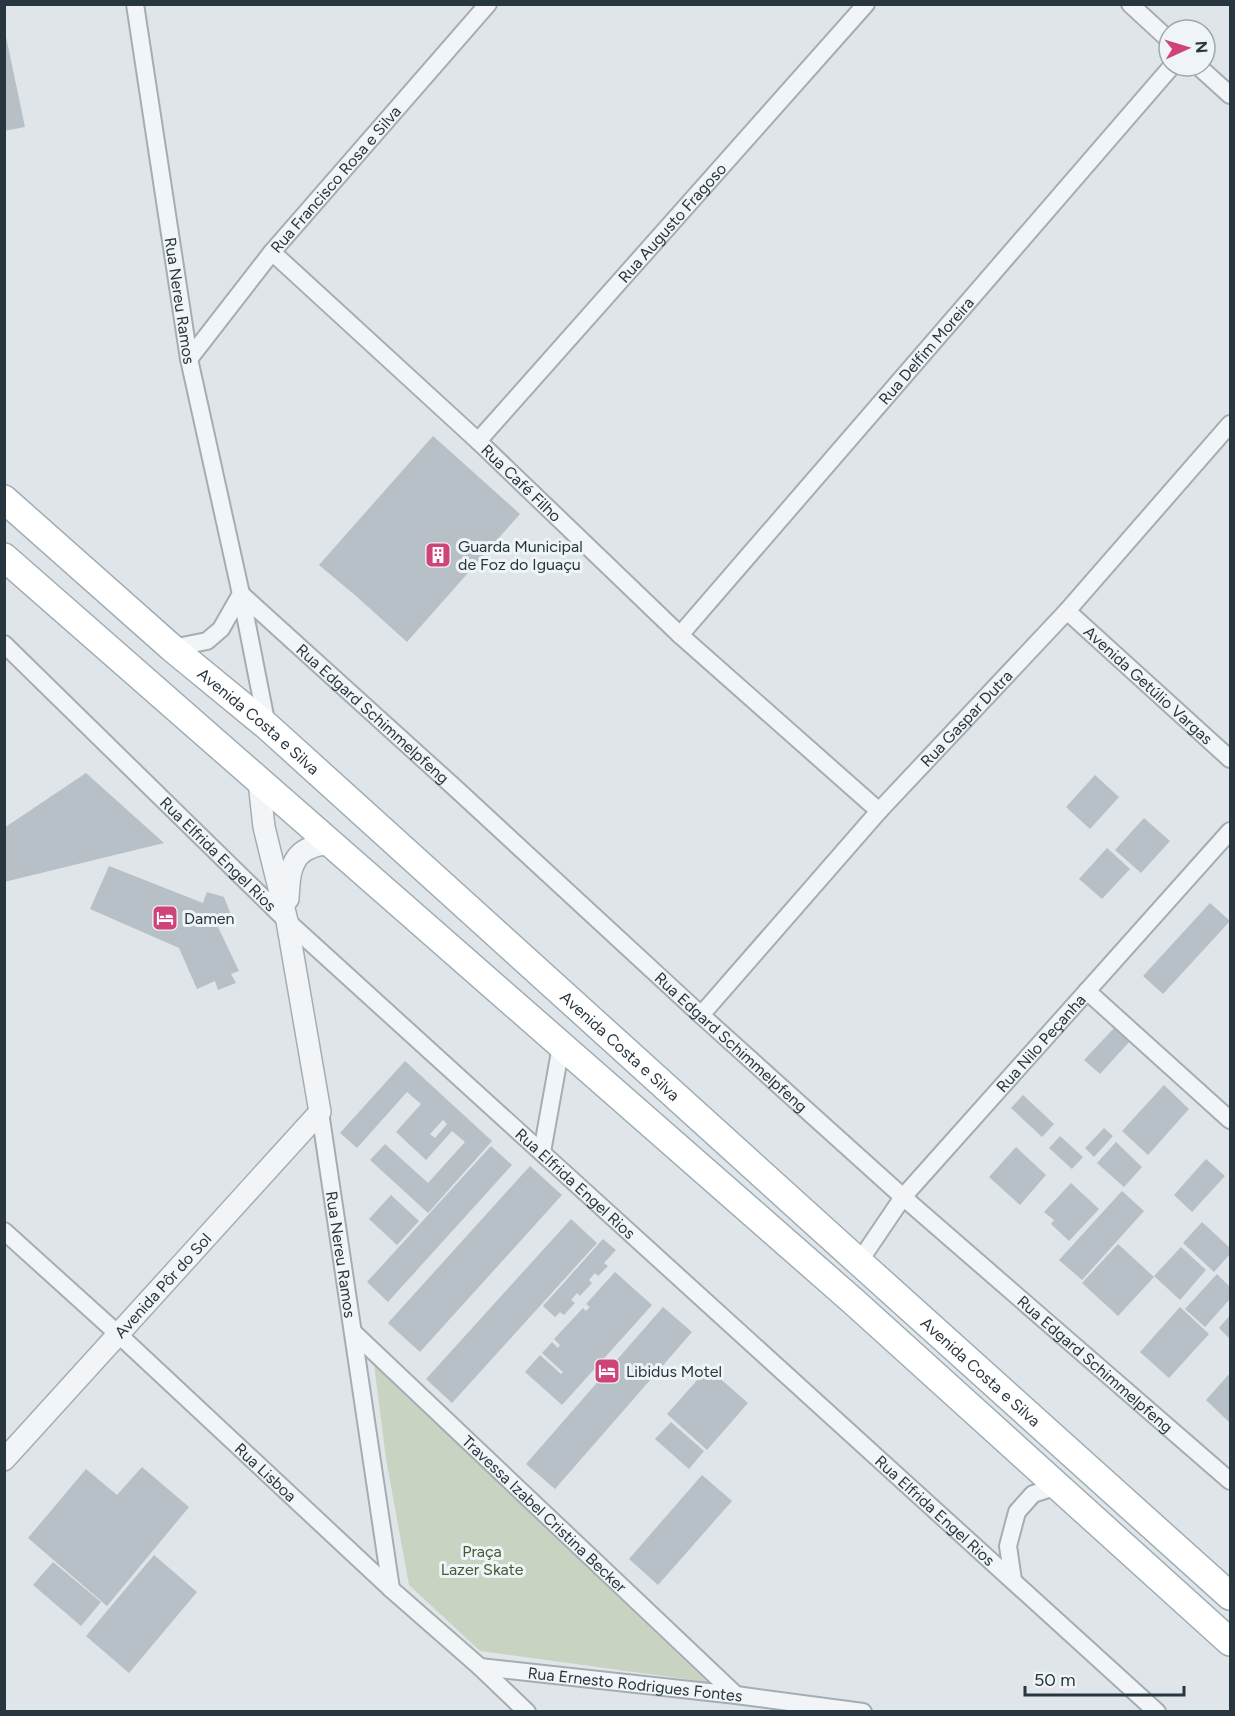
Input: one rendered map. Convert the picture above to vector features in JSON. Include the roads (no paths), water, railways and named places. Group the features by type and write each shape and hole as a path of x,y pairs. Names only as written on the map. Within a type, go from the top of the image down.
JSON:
{"main road":[{"name":"Avenida Costa e Silva","path":"4,500 172,648 267,726 1230,1596"},
{"name":"Avenida Costa e Silva","path":"4,557 853,1301 1230,1642"}],"street":[{"name":"Rua Nereu Ramos","path":"135,4 189,359 267,726"},
{"name":"Rua Francisco Rosa e Silva","path":"189,359 272,252 488,4"},
{"name":"Rua Augusto Fragoso","path":"478,441 866,4"},
{"path":"1130,4 1157,29"},
{"name":"Rua Delfim Moreira","path":"680,635 1162,78"},
{"path":"1211,78 1230,95"},
{"name":"Rua Café Filho","path":"272,252 478,441 680,635 879,811"},
{"name":"Rua Gaspar Dutra","path":"701,1015 879,811 1067,611 1230,424"},
{"path":"172,648 207,641 221,629 240,594"},
{"name":"Rua Edgard Schimmelpfeng","path":"240,594 903,1197 1230,1481"},
{"name":"Avenida Getúlio Vargas","path":"1067,611 1230,759"},
{"name":"Rua Elfrida Engel Rios","path":"4,644 287,921 1157,1712"},
{"path":"259,782 264,827 287,921"},
{"name":"Rua Nilo Peçanha","path":"859,1262 903,1197 1230,831"},
{"path":"287,921 289,881 293,862 308,848 329,843"},
{"name":"Rua Nereu Ramos","path":"287,921 320,1112 391,1589"},
{"path":"1087,991 1230,1120"},
{"path":"542,1152 561,1046"},
{"name":"Avenida Pôr do Sol","path":"4,1460 320,1112"},
{"name":"Rua Lisboa","path":"4,1231 527,1712"},
{"name":"Travessa Izabel Cristina Becker","path":"353,1332 736,1695"},
{"path":"1013,1580 1008,1546 1017,1512 1033,1494 1058,1486"},
{"name":"Rua Ernesto Rodrigues Fontes","path":"480,1667 736,1695 863,1712"}],"place":[{"name":"Guarda Municipal de Foz do Iguaçu","path":"438,555"},
{"name":"Damen","path":"165,918"},
{"name":"Libidus Motel","path":"607,1371"}],"park label":[{"name":"Praça Lazer Skate","path":"482,1560"}]}
